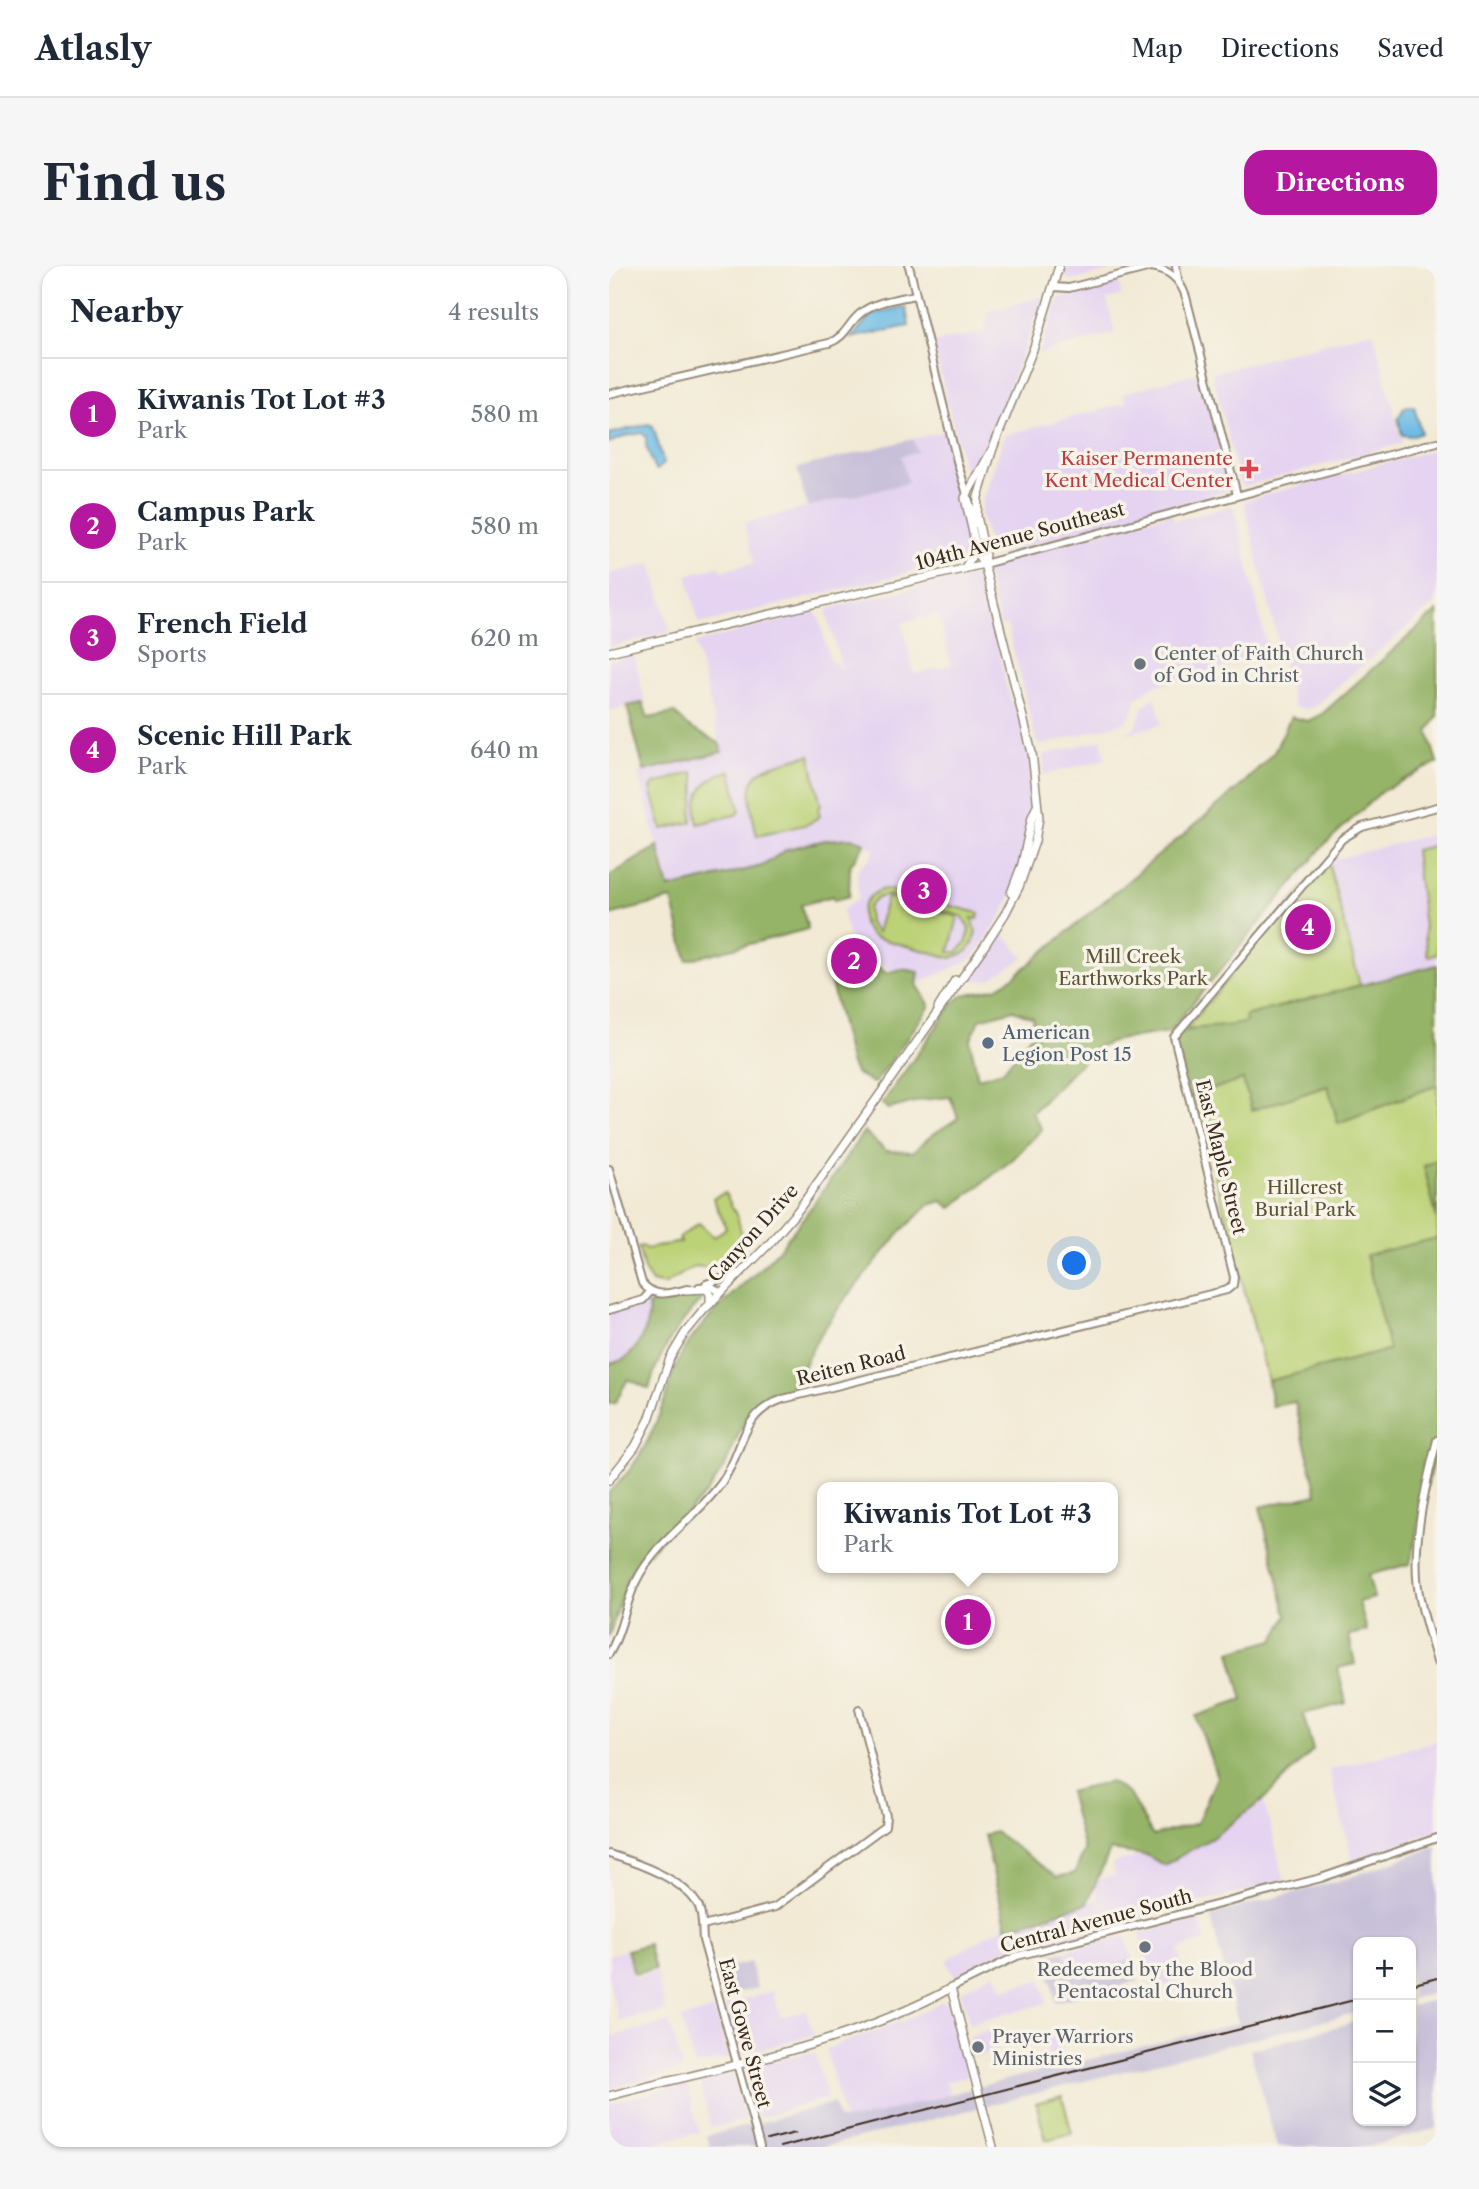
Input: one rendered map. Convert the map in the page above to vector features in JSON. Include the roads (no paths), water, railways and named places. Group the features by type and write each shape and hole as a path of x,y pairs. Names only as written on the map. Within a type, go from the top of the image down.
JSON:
{"main road":[{"path":"977,536 966,496 981,478 1034,347 1059,266"},
{"path":"964,569 973,554 981,478 986,459 993,447"},
{"name":"Canyon Drive","path":"609,1480 635,1447 649,1420 666,1367 679,1341 799,1209 936,1013 943,1007 1019,887 1035,841 1039,818 1036,779 1032,753 984,564 985,553 977,536"},
{"name":"104th Avenue Southeast","path":"609,652 984,564"},
{"path":"690,1289 707,1289 710,1304"},
{"path":"951,1988 993,2147"},
{"name":"Central Avenue South","path":"609,2096 864,2028 897,2016 951,1988"}],"street":[{"path":"909,266 966,496"},
{"path":"1176,266 1178,281"},
{"path":"1053,287 1069,288 1153,267 1168,270 1178,281 1187,297 1237,495"},
{"path":"609,394 829,343 842,337 863,311 874,305 915,295"},
{"name":"104th Avenue Southeast","path":"984,564 1437,442"},
{"path":"958,465 966,496"},
{"path":"962,473 968,477 981,478"},
{"name":"East Maple Street","path":"1233,1285 1234,1277 1174,1037 1342,839 1362,827 1437,807"},
{"path":"609,1169 640,1279 650,1292 663,1294 711,1286 721,1293"},
{"path":"690,1289 743,1270"},
{"name":"Reiten Road","path":"609,1654 616,1642 639,1575 670,1536 717,1489 733,1464 750,1422 765,1406 914,1366 1227,1290 1233,1285"},
{"path":"609,1310 643,1300 650,1292"},
{"path":"1437,1440 1427,1479 1416,1566 1419,1593 1437,1662"},
{"path":"703,1926 775,1907 882,1828 886,1822 859,1709"},
{"name":"Central Avenue South","path":"951,1988 1017,1956 1321,1878 1437,1838"},
{"name":"East Gowe Street","path":"609,1854 648,1868 682,1889 698,1906 703,1940 760,2147"}],"water":[{"path":"906,308 909,326 851,338 871,315"},
{"path":"1414,406 1421,433 1402,435 1398,418 1405,407"},
{"path":"648,424 653,426 664,464 657,470 646,446 646,437 642,433 609,443 609,434"}],"railway":[{"path":"1416,1984 1437,1978"},
{"path":"780,2147 1354,2000"},
{"path":"767,2140 795,2133"}],"place":[{"name":"Kaiser Permanente Kent Medical Center","path":"1249,469"},
{"name":"Center of Faith Church of God in Christ","path":"1140,664"},
{"name":"French Field","path":"924,891"},
{"name":"Scenic Hill Park","path":"1308,927"},
{"name":"Campus Park","path":"854,961"},
{"name":"American Legion Post 15","path":"988,1043"},
{"name":"Kiwanis Tot Lot #3","path":"968,1622"},
{"name":"Redeemed by the Blood Pentacostal Church","path":"1145,1947"},
{"name":"Prayer Warriors Ministries","path":"978,2047"}],"park label":[{"name":"Mill Creek Earthworks Park","path":"1133,967"},
{"name":"Hillcrest Burial Park","path":"1305,1198"}]}
